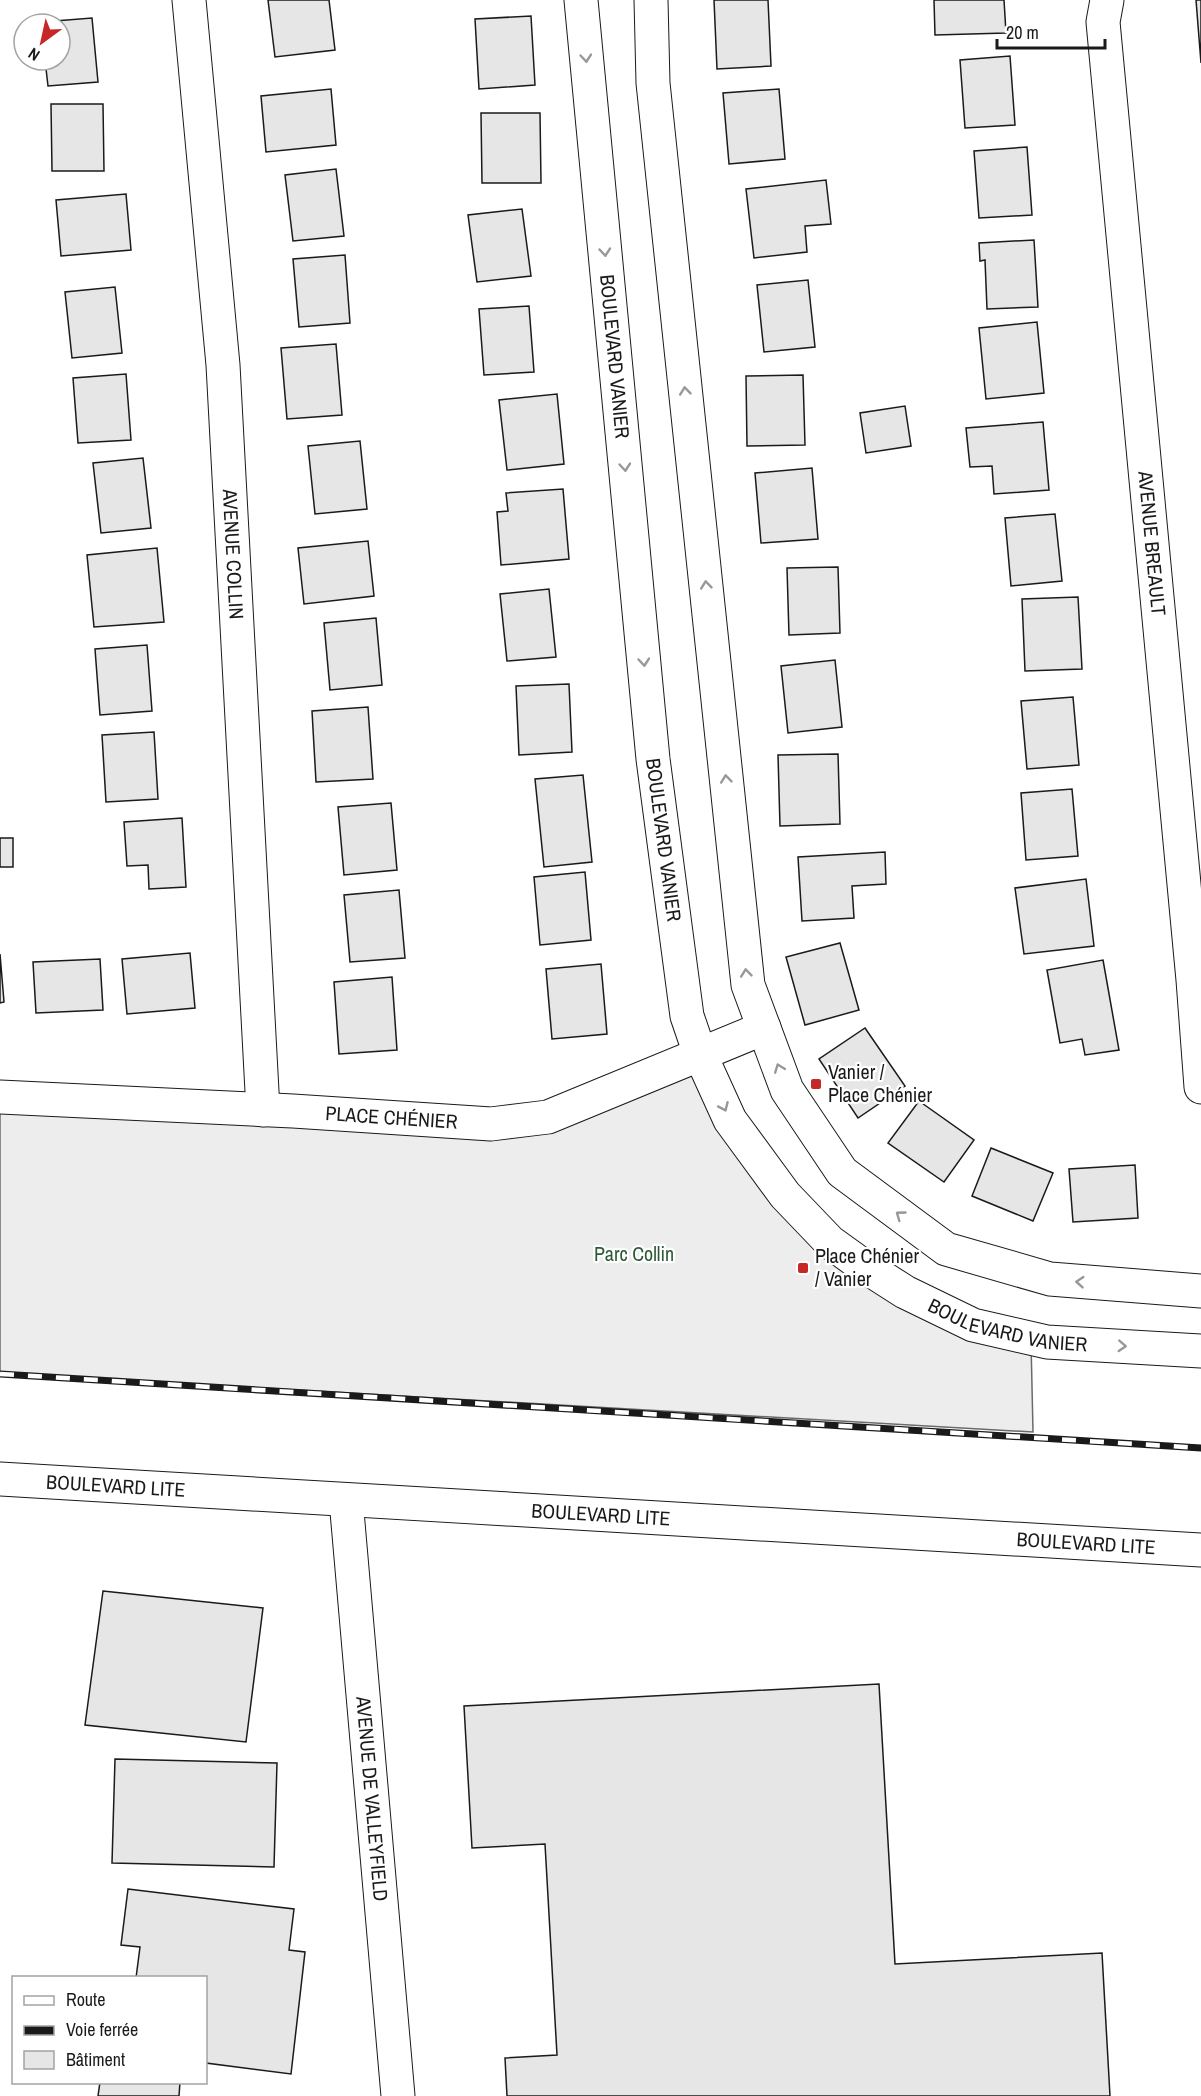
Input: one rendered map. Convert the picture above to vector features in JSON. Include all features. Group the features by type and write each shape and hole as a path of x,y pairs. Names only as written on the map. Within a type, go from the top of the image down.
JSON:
{"street":[{"name":"AVENUE COLLIN","path":"189,0 223,365 263,1110"},
{"name":"BOULEVARD VANIER","path":"581,0 653,759 687,1016 700,1054 730,1120 785,1195 831,1242 905,1292 973,1325 1047,1342 1201,1351"},
{"path":"651,0 653,83 746,973 748,985 788,1090 842,1172 946,1249 1050,1279 1201,1291"},
{"name":"AVENUE BREAULT","path":"1107,0 1103,22 1197,979 1201,1087"},
{"name":"PLACE CHÉNIER","path":"0,1097 503,1123 548,1117 764,1028"},
{"name":"BOULEVARD LITE","path":"0,1479 1201,1551"},
{"name":"AVENUE DE VALLEYFIELD","path":"346,1500 398,2096"}],"shaded area":[{"name":"Parc Collin","path":"692,1054 785,1195 925,1310 1031,1341 1033,1432 0,1373 0,1099 529,1131"}],"building":[{"path":"268,0 329,0 335,50 275,57"},
{"path":"714,0 768,0 771,66 717,69"},
{"path":"934,0 1004,0 1006,33 935,35"},
{"path":"1196,0 1201,0 1201,63"},
{"path":"531,16 535,85 479,89 475,19"},
{"path":"92,18 98,82 48,86 46,72 72,72 72,20"},
{"path":"1010,56 1015,125 965,128 960,60"},
{"path":"331,89 336,145 266,152 261,96"},
{"path":"779,89 785,159 729,164 723,93"},
{"path":"51,104 103,104 104,171 52,171"},
{"path":"481,113 540,113 541,183 482,183"},
{"path":"1027,147 1032,215 979,218 974,151"},
{"path":"336,169 344,236 293,241 285,175"},
{"path":"826,180 831,224 805,226 807,252 754,258 746,189"},
{"path":"126,194 131,250 61,256 56,200"},
{"path":"522,209 531,276 477,282 468,215"},
{"path":"1034,240 1038,307 987,309 985,260 980,261 979,243"},
{"path":"345,255 350,323 299,327 293,259"},
{"path":"808,280 815,347 764,352 757,285"},
{"path":"115,287 122,353 72,358 65,292"},
{"path":"529,306 534,372 484,375 479,309"},
{"path":"1037,322 1044,393 986,399 979,328"},
{"path":"336,344 342,415 287,419 281,348"},
{"path":"126,374 131,440 78,443 73,378"},
{"path":"803,375 805,445 747,446 746,376"},
{"path":"557,394 564,464 507,470 499,400"},
{"path":"905,406 911,446 866,453 860,413"},
{"path":"1043,422 1049,490 994,494 992,466 970,467 966,428"},
{"path":"360,441 367,509 315,514 308,446"},
{"path":"143,458 151,528 101,533 93,463"},
{"path":"812,468 818,539 761,543 755,473"},
{"path":"563,489 569,559 501,565 497,512 508,511 506,493"},
{"path":"1055,514 1062,581 1011,586 1005,518"},
{"path":"368,541 374,596 304,604 298,548"},
{"path":"157,548 164,622 94,627 87,555"},
{"path":"838,567 840,633 789,635 787,568"},
{"path":"549,589 556,657 507,661 500,594"},
{"path":"1078,597 1082,669 1025,671 1022,599"},
{"path":"376,618 382,685 330,690 324,623"},
{"path":"147,645 152,711 100,715 95,649"},
{"path":"835,660 842,727 788,733 781,666"},
{"path":"569,684 572,752 519,755 516,686"},
{"path":"1073,697 1079,765 1027,769 1021,701"},
{"path":"368,707 373,779 316,782 312,711"},
{"path":"154,732 158,799 106,802 102,735"},
{"path":"838,754 840,824 780,826 778,755"},
{"path":"583,775 592,862 544,867 535,779"},
{"path":"1072,789 1078,856 1026,860 1021,793"},
{"path":"391,803 397,870 344,875 338,807"},
{"path":"182,818 186,887 149,889 148,865 127,866 124,822"},
{"path":"0,838 13,838 13,867 0,867"},
{"path":"885,852 886,884 852,886 854,918 802,921 798,857"},
{"path":"585,872 591,940 540,945 534,877"},
{"path":"1086,879 1094,946 1024,954 1015,888"},
{"path":"399,890 405,958 350,962 344,895"},
{"path":"840,943 859,1010 805,1025 786,957"},
{"path":"190,953 195,1008 127,1014 122,959"},
{"path":"0,954 4,1002 0,1003"},
{"path":"100,959 103,1010 36,1013 33,962"},
{"path":"1103,960 1119,1050 1085,1055 1082,1039 1060,1043 1047,970"},
{"path":"601,964 607,1034 552,1039 546,969"},
{"path":"392,977 397,1050 339,1054 334,982"},
{"path":"865,1028 905,1086 858,1118 819,1059"},
{"path":"919,1101 974,1140 944,1182 888,1143"},
{"path":"991,1148 1053,1173 1033,1221 972,1196"},
{"path":"1135,1165 1138,1218 1073,1222 1069,1169"},
{"path":"103,1591 263,1608 246,1742 85,1725"},
{"path":"879,1684 895,1964 1102,1953 1110,2096 507,2096 505,2058 557,2055 545,1844 472,1848 464,1706"},
{"path":"115,1759 277,1763 274,1867 112,1863"},
{"path":"128,1889 294,1909 289,1950 305,1952 291,2074 207,2063 207,1976 136,1976 140,1947 121,1945"},
{"path":"100,2084 180,2084 179,2096 98,2096"}],"railway":[{"path":"0,1374 1201,1448"}],"place":[{"name":"Vanier / Place Chénier","path":"816,1084"},
{"name":"Place Chénier / Vanier","path":"803,1268"}]}
